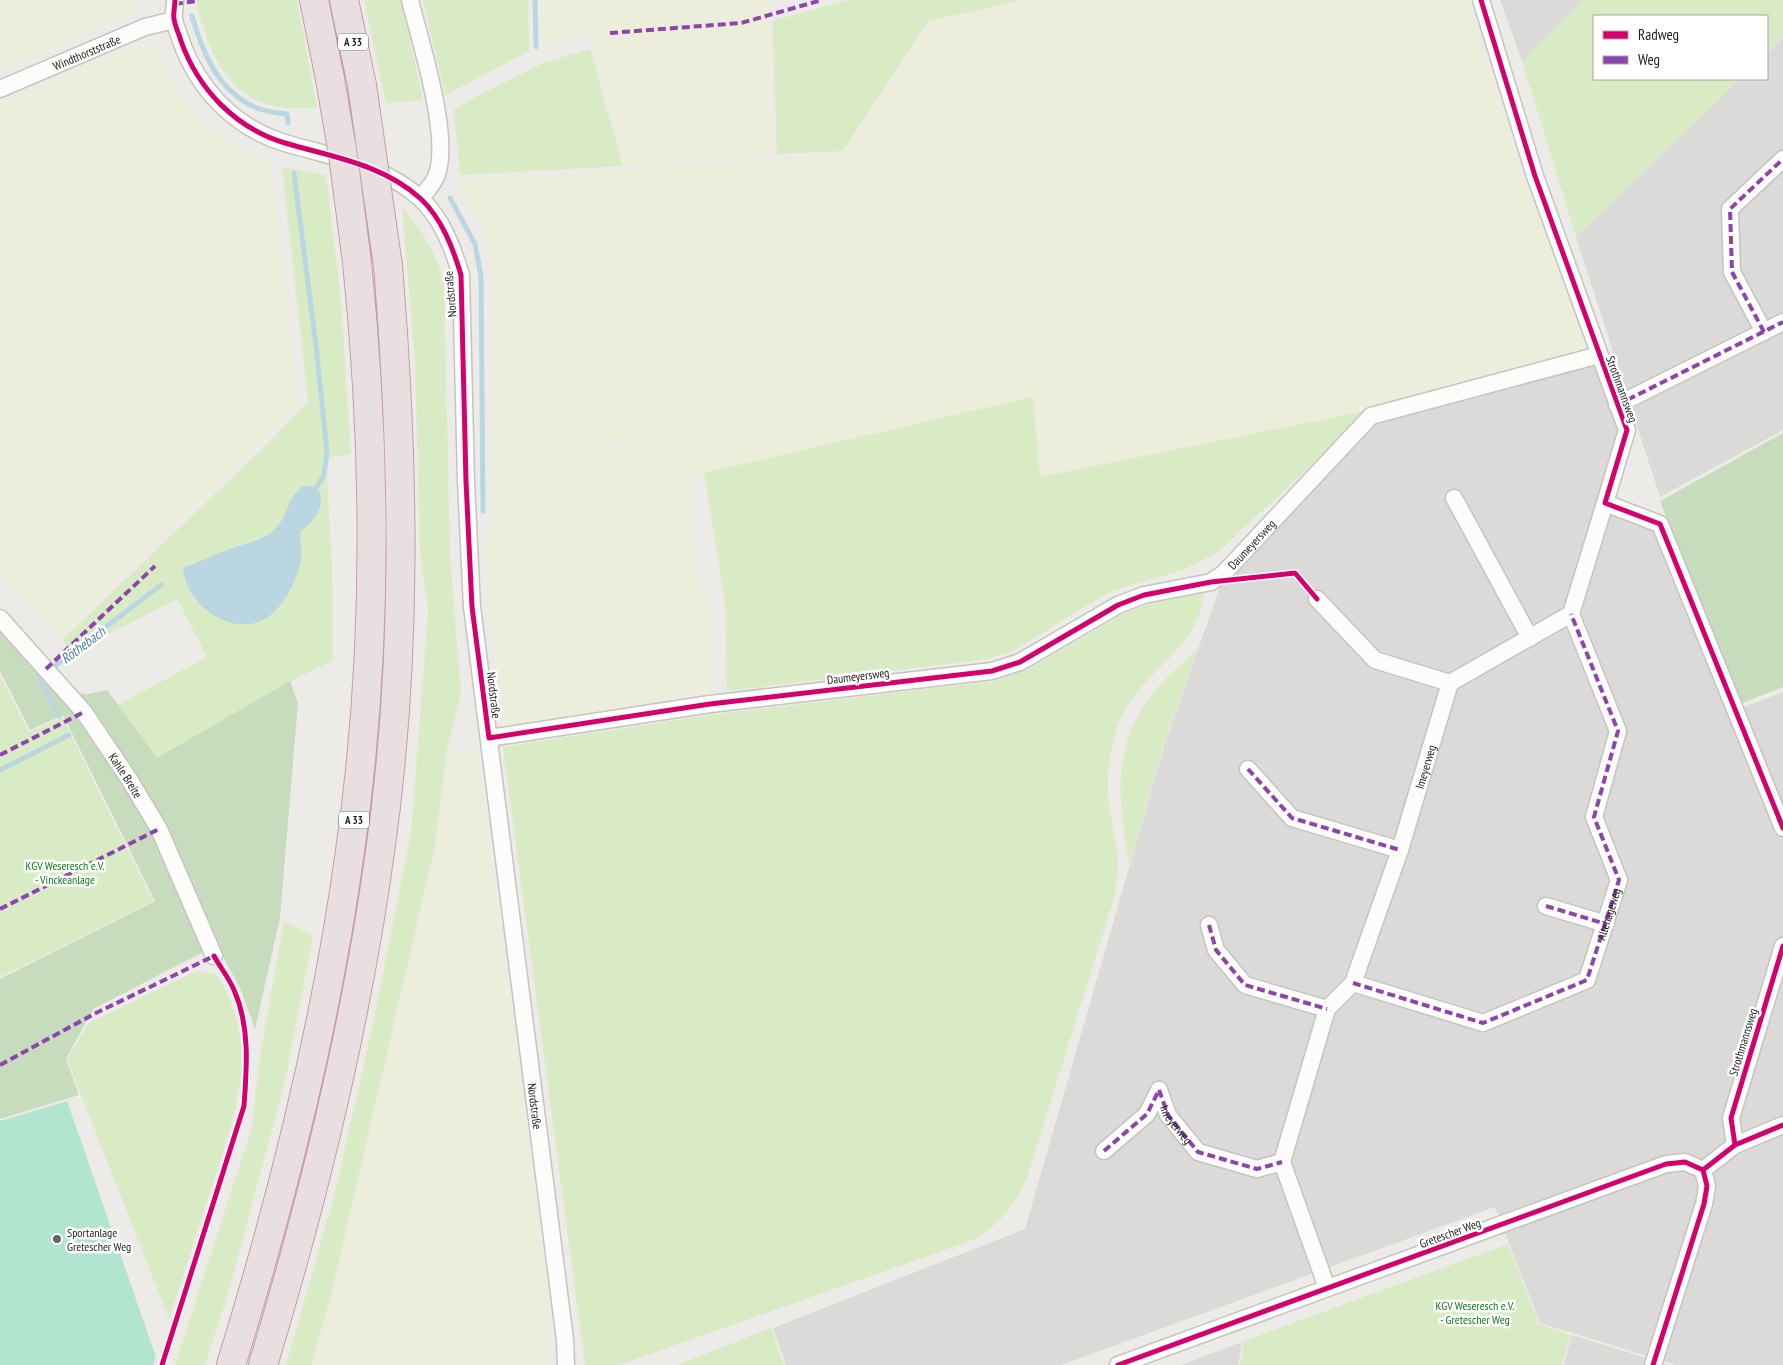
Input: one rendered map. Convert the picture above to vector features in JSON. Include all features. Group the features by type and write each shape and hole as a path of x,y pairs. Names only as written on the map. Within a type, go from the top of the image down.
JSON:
{"highway":[{"name":"A 33","path":"231,1365 295,1138 326,1000 351,849 363,726 370,616 372,508 366,351 344,155 314,0"},
{"name":"A 33","path":"263,1365 325,1143 356,1003 380,851 393,725 400,555 399,422 388,266 362,85 344,0"}],"street":[{"name":"Nordstraße","path":"174,0 174,20 186,55 202,85 225,109 255,129 283,142 357,162 393,179 421,199 453,246 461,275 466,481 472,607 565,1340 566,1365"},
{"path":"410,0 436,111 441,148 436,176 421,199"},
{"name":"Strothmannsweg","path":"1481,0 1535,176 1627,430 1605,504"},
{"name":"Windthorststraße","path":"0,88 144,27 174,20"},
{"path":"1764,332 1732,272 1730,210 1783,159"},
{"path":"1617,405 1783,322"},
{"name":"Daumeyersweg","path":"489,738 710,704 992,670 1020,662 1118,604 1144,595 1211,582 1223,574 1371,416 1600,355"},
{"path":"1454,498 1530,638"},
{"path":"1317,599 1375,660 1450,683 1571,614 1605,504 1660,524 1783,828"},
{"name":"Altehageweg","path":"1353,983 1483,1023 1588,980 1620,880 1594,817 1618,731 1571,614"},
{"name":"Kahle Breite","path":"0,618 84,712 129,779 159,829 214,956"},
{"name":"Imeyerweg","path":"1104,1151 1147,1114 1159,1090 1168,1115 1198,1152 1257,1169 1282,1162 1327,1009 1353,983 1400,850 1450,683"},
{"path":"1248,769 1292,818 1400,850"},
{"path":"1546,906 1606,924"},
{"path":"1209,925 1216,950 1245,985 1327,1009"},
{"name":"Strothmannsweg","path":"1735,1145 1731,1118 1783,946"},
{"path":"1653,1365 1704,1204 1707,1186 1703,1170 1735,1145 1783,1125"},
{"path":"1282,1162 1327,1288"},
{"name":"Gretescher Weg","path":"1118,1365 1666,1164 1686,1162 1703,1170"}],"shaded area":[{"path":"1500,0 1584,0 1522,61"},
{"path":"1783,38 1783,430 1660,497 1576,237 1739,80 1768,80 1768,52"},
{"path":"1597,360 1620,428 1598,508 1655,528 1728,713 1783,692 1783,1365 1676,1365 1540,1323 1495,1207 1061,1365 786,1365 773,1328 1025,1229 1164,746 1220,587 1371,416"},
{"path":"1572,1335 1669,1365 1564,1365"},
{"path":"1242,1342 1238,1365 1181,1365"}],"green space":[{"path":"0,0 133,0 138,10 0,71"},
{"path":"196,0 297,0 317,108 290,108 270,105 248,96 236,86 226,75 210,46"},
{"path":"364,0 401,0 423,100 386,103"},
{"path":"423,0 528,0 529,51 445,95"},
{"path":"543,0 775,0 769,2 774,155 626,166 588,33 543,47"},
{"path":"848,0 1021,0 928,21 843,151 777,154 772,21"},
{"path":"1027,0 1469,0 1524,179 1595,351 1371,410 1040,477 1033,398 693,475 629,444 492,445 492,272 488,239 461,190 459,179 628,170 844,153 929,22"},
{"path":"1584,0 1783,0 1783,38 1768,52 1768,15 1593,15 1593,80 1739,80 1576,237 1522,61"},
{"path":"150,43 156,47 180,94 210,127 242,149 271,164 298,402 295,409 61,638 0,574 0,104 106,57"},
{"path":"590,49 623,166 460,175 454,110 477,96 543,63"},
{"path":"282,167 326,175 341,299 351,454 326,457 332,566 333,661 290,681 157,759 118,705 207,657 177,599 73,652 62,640 261,450 308,402"},
{"path":"402,207 427,241 444,281 450,555 461,693 447,749 435,846 331,1295 311,1365 286,1365 334,1196 373,1024 411,833 428,610 420,555 415,362"},
{"path":"1033,397 1040,477 1371,410 1218,552 1183,570 1109,592 1013,651 988,659 727,691 725,603 704,473"},
{"path":"1783,433 1783,687 1737,705 1660,501"},
{"path":"492,446 629,446 691,476 695,570 712,613 713,695 501,729 488,607 484,542 492,524"},
{"path":"1204,593 1195,625 1178,649 1146,681 1130,701 1118,725 1111,751 1108,777 1109,804 1118,859 1115,895 1027,1178 1006,1214 992,1227 973,1240 619,1365 585,1365 503,747 710,715 994,681 1028,669 1125,613 1150,604"},
{"path":"0,628 58,691 88,694 107,690 157,758 290,681 298,703 280,918 255,1029 241,990 217,945 93,1009 66,1059 79,1095 0,1119 0,979 155,901 63,715 30,730 0,671"},
{"path":"1198,648 1163,746 1129,866 1122,820 1121,776 1129,734 1152,694"},
{"name":"KGV Weseresch e.V. - Vinckeanlage","path":"0,675 29,732 62,717 153,901 0,977"},
{"path":"448,751 477,753 545,1267 548,1365 312,1365 332,1296 437,844"},
{"path":"284,921 313,936 285,1081 230,1287 205,1365 175,1365 252,1127 260,1056"},
{"path":"198,970 217,975 231,1002 239,1030 241,1056 240,1083 228,1137 169,1319 67,1059 89,1023"},
{"name":"Sportanlage Gretescher Weg","path":"67,1101 156,1357 153,1365 0,1365 0,1121"},
{"name":"KGV Weseresch e.V. - Gretescher Weg","path":"1508,1244 1539,1324 1571,1335 1562,1365 1240,1365 1244,1341"},
{"path":"771,1328 784,1365 677,1365"}],"water":[{"path":"303,486 310,486 320,492 320,505 314,519 301,531 301,558 298,572 289,593 280,605 263,620 248,624 233,623 219,618 205,609 194,597 187,583 183,568 266,536 280,523 293,496"}],"waterway":[{"path":"535,0 536,47"},
{"path":"192,16 201,44 222,82 243,101 257,108 287,114 288,123"},
{"path":"294,173 316,346 327,452 324,475 316,488"},
{"path":"450,198 475,244 481,276 483,511"},
{"name":"Röthebach","path":"59,716 39,678 161,585"},
{"name":"Röthebach","path":"0,770 69,735"}],"marked path":[{"path":"610,33 741,23 822,0"},
{"path":"175,4 196,1"},
{"path":"1764,332 1732,272 1730,209 1783,159"},
{"path":"1617,405 1783,322"},
{"path":"46,669 155,566"},
{"path":"1353,983 1483,1023 1587,980 1619,880 1594,817 1618,731 1571,614"},
{"path":"0,755 84,712"},
{"path":"1248,769 1292,818 1400,850"},
{"path":"0,909 159,829"},
{"path":"1546,906 1606,924"},
{"path":"1209,925 1216,950 1245,985 1327,1009"},
{"path":"0,1065 94,1014 214,956 216,961"},
{"path":"1159,1090 1168,1115 1198,1152 1257,1169 1282,1162"},
{"path":"1104,1151 1147,1114 1159,1090"}],"cycle path":[{"path":"175,0 175,22 188,59 208,90 235,117 267,136 285,143 356,163 390,177 421,199 441,225 450,244 461,275 466,481 472,607 489,738 710,704 992,671 1020,662 1118,605 1144,595 1211,582 1295,573 1317,599"},
{"path":"1481,0 1535,176 1627,430 1605,503 1660,524 1783,828"},
{"path":"1735,1145 1731,1118 1783,946"},
{"path":"162,1365 244,1106 246,1047 243,1018 232,986 214,956"},
{"path":"1703,1170 1735,1145 1783,1125"},
{"path":"1118,1365 1666,1164 1685,1162 1703,1170"},
{"path":"1653,1365 1704,1204 1707,1186 1703,1170"}],"place":[{"name":"Sportanlage Gretescher Weg","path":"57,1239"}]}
